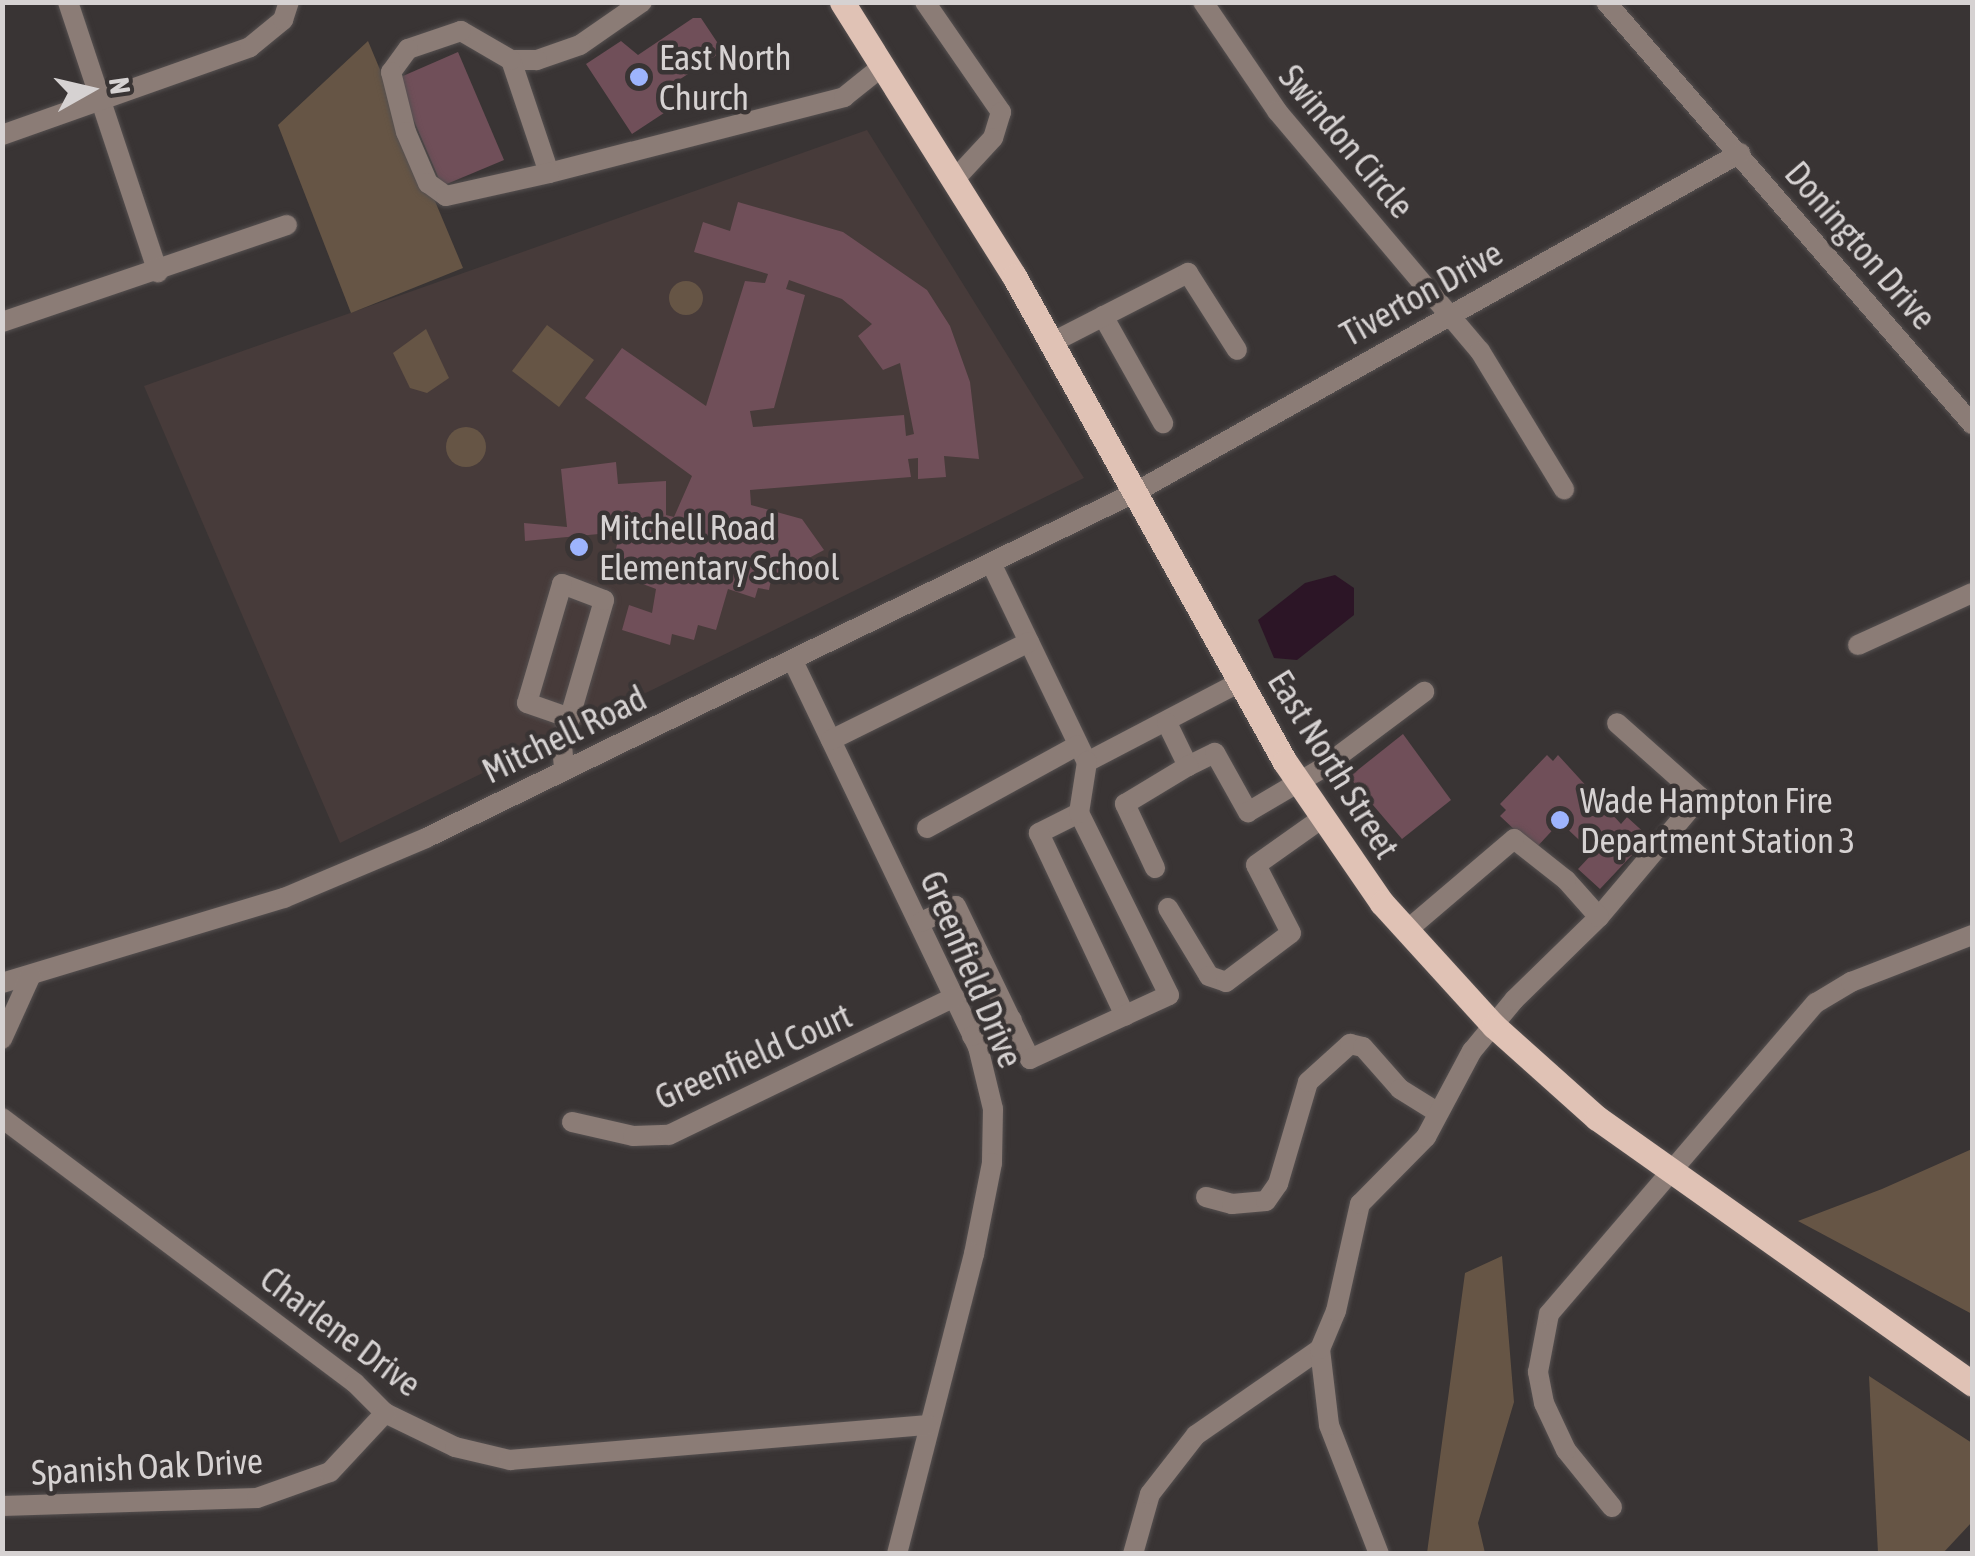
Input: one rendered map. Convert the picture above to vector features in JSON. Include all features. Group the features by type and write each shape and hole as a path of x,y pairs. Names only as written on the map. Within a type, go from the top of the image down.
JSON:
{"main road":[{"name":"East North Street","path":"842,2 956,178 1299,784 1406,931 1494,1026 1670,1172 1972,1384"}],"street":[{"path":"68,2 158,272"},
{"path":"2,135 250,47 283,20 289,2"},
{"path":"642,2 580,45 537,60 511,60 461,31 408,49 391,72 406,132 428,183 446,196 844,97 884,65"},
{"path":"925,2 1001,112 992,138 956,178"},
{"name":"Swindon Circle","path":"1204,2 1277,111 1451,314 1564,489"},
{"path":"1606,2 1740,154"},
{"path":"511,60 550,173"},
{"name":"Tiverton Drive","path":"1134,493 1740,154"},
{"name":"Donington Drive","path":"1740,154 1972,424"},
{"path":"2,322 287,225"},
{"path":"1051,343 1188,274 1238,350"},
{"path":"1102,316 1163,423"},
{"name":"Mitchell Road","path":"2,983 284,898 426,838 1134,493"},
{"path":"921,922 956,906 1030,1058 1169,996 1080,813 1082,754 992,565"},
{"path":"564,768 570,718 604,600 562,584 528,704 570,718"},
{"path":"1858,645 1972,592"},
{"path":"831,740 1029,642"},
{"name":"Greenfield Drive","path":"793,662 921,922 972,1036 993,1110 992,1163 898,1554"},
{"path":"927,828 1082,754 1167,723 1240,682"},
{"path":"1155,868 1125,804 1215,752 1248,812 1299,784 1424,692"},
{"path":"1167,723 1188,766"},
{"path":"1379,1554 1329,1425 1320,1349 1336,1310 1360,1204 1409,1159 1494,1026 1598,916 1700,797 1616,723"},
{"path":"1080,813 1039,834 1125,1016"},
{"path":"1168,908 1209,976 1226,982 1291,933 1256,865 1322,819"},
{"path":"1406,931 1514,839 1566,880 1598,916"},
{"path":"1612,1507 1566,1450 1544,1404 1538,1372 1542,1339 1564,1293 1816,1003 1851,982 1972,935"},
{"path":"2,1039 30,976"},
{"name":"Greenfield Court","path":"572,1122 633,1136 669,1134 954,998"},
{"path":"972,1036 1012,1020"},
{"path":"1206,1198 1232,1204 1266,1201 1278,1184 1308,1082 1350,1044 1363,1047 1400,1089 1438,1112"},
{"name":"Charlene Drive","path":"2,1118 356,1383 385,1412 456,1447 510,1460 928,1425"},
{"path":"1133,1554 1150,1494 1196,1435 1320,1349"},
{"name":"Spanish Oak Drive","path":"2,1506 258,1498 330,1472 385,1412"}],"shaded area":[{"path":"368,41 463,268 351,313 278,125"},
{"name":"Mitchell Road Elementary School","path":"867,130 1084,478 340,843 144,386"},
{"path":"686,281 698,286 703,298 698,310 686,315 674,310 669,298 674,286"},
{"path":"547,325 594,360 559,407 512,371"},
{"path":"426,329 449,378 427,393 410,388 393,353"},
{"path":"466,427 480,433 486,447 480,461 466,467 452,461 446,447 452,433"},
{"path":"1335,575 1354,588 1354,615 1297,660 1274,658 1258,620 1305,583"},
{"path":"1972,1149 1972,1314 1798,1221 1882,1189"},
{"path":"1502,1256 1514,1402 1478,1523 1485,1553 1427,1553 1465,1273"},
{"path":"1869,1376 1972,1443 1972,1522 1943,1553 1878,1553"}],"building":[{"name":"East North Church","path":"693,18 701,18 719,45 717,55 662,91 667,111 632,134 586,64 621,41 638,55"},
{"path":"458,52 504,160 442,186 396,79"},
{"path":"738,202 843,232 927,290 950,326 970,382 979,459 944,456 946,477 918,479 918,458 908,459 911,477 750,490 751,505 802,519 824,550 809,558 806,567 797,564 795,575 771,580 769,590 758,588 755,598 728,589 716,630 698,625 694,640 672,634 670,645 622,630 629,605 652,613 656,589 635,581 640,568 613,561 620,532 525,541 524,523 567,527 561,469 616,462 618,484 666,481 666,515 674,517 692,476 585,398 622,348 706,406 745,281 765,283 768,274 694,252 703,222 730,231","holes":["789,280 842,299 872,324 858,336 883,370 900,363 914,434 906,436 904,415 753,427 750,411 774,408 805,295 786,289"]},
{"path":"1403,734 1451,800 1402,839 1349,777"},
{"name":"Wade Hampton Fire Department Station 3","path":"1547,755 1553,761 1558,755 1621,824 1627,817 1649,837 1600,889 1578,869 1593,853 1560,822 1535,849 1500,816 1506,810 1500,804"}],"place":[{"name":"East North Church","path":"639,77"},
{"name":"Mitchell Road Elementary School","path":"579,547"},
{"name":"Wade Hampton Fire Department Station 3","path":"1560,820"}]}
